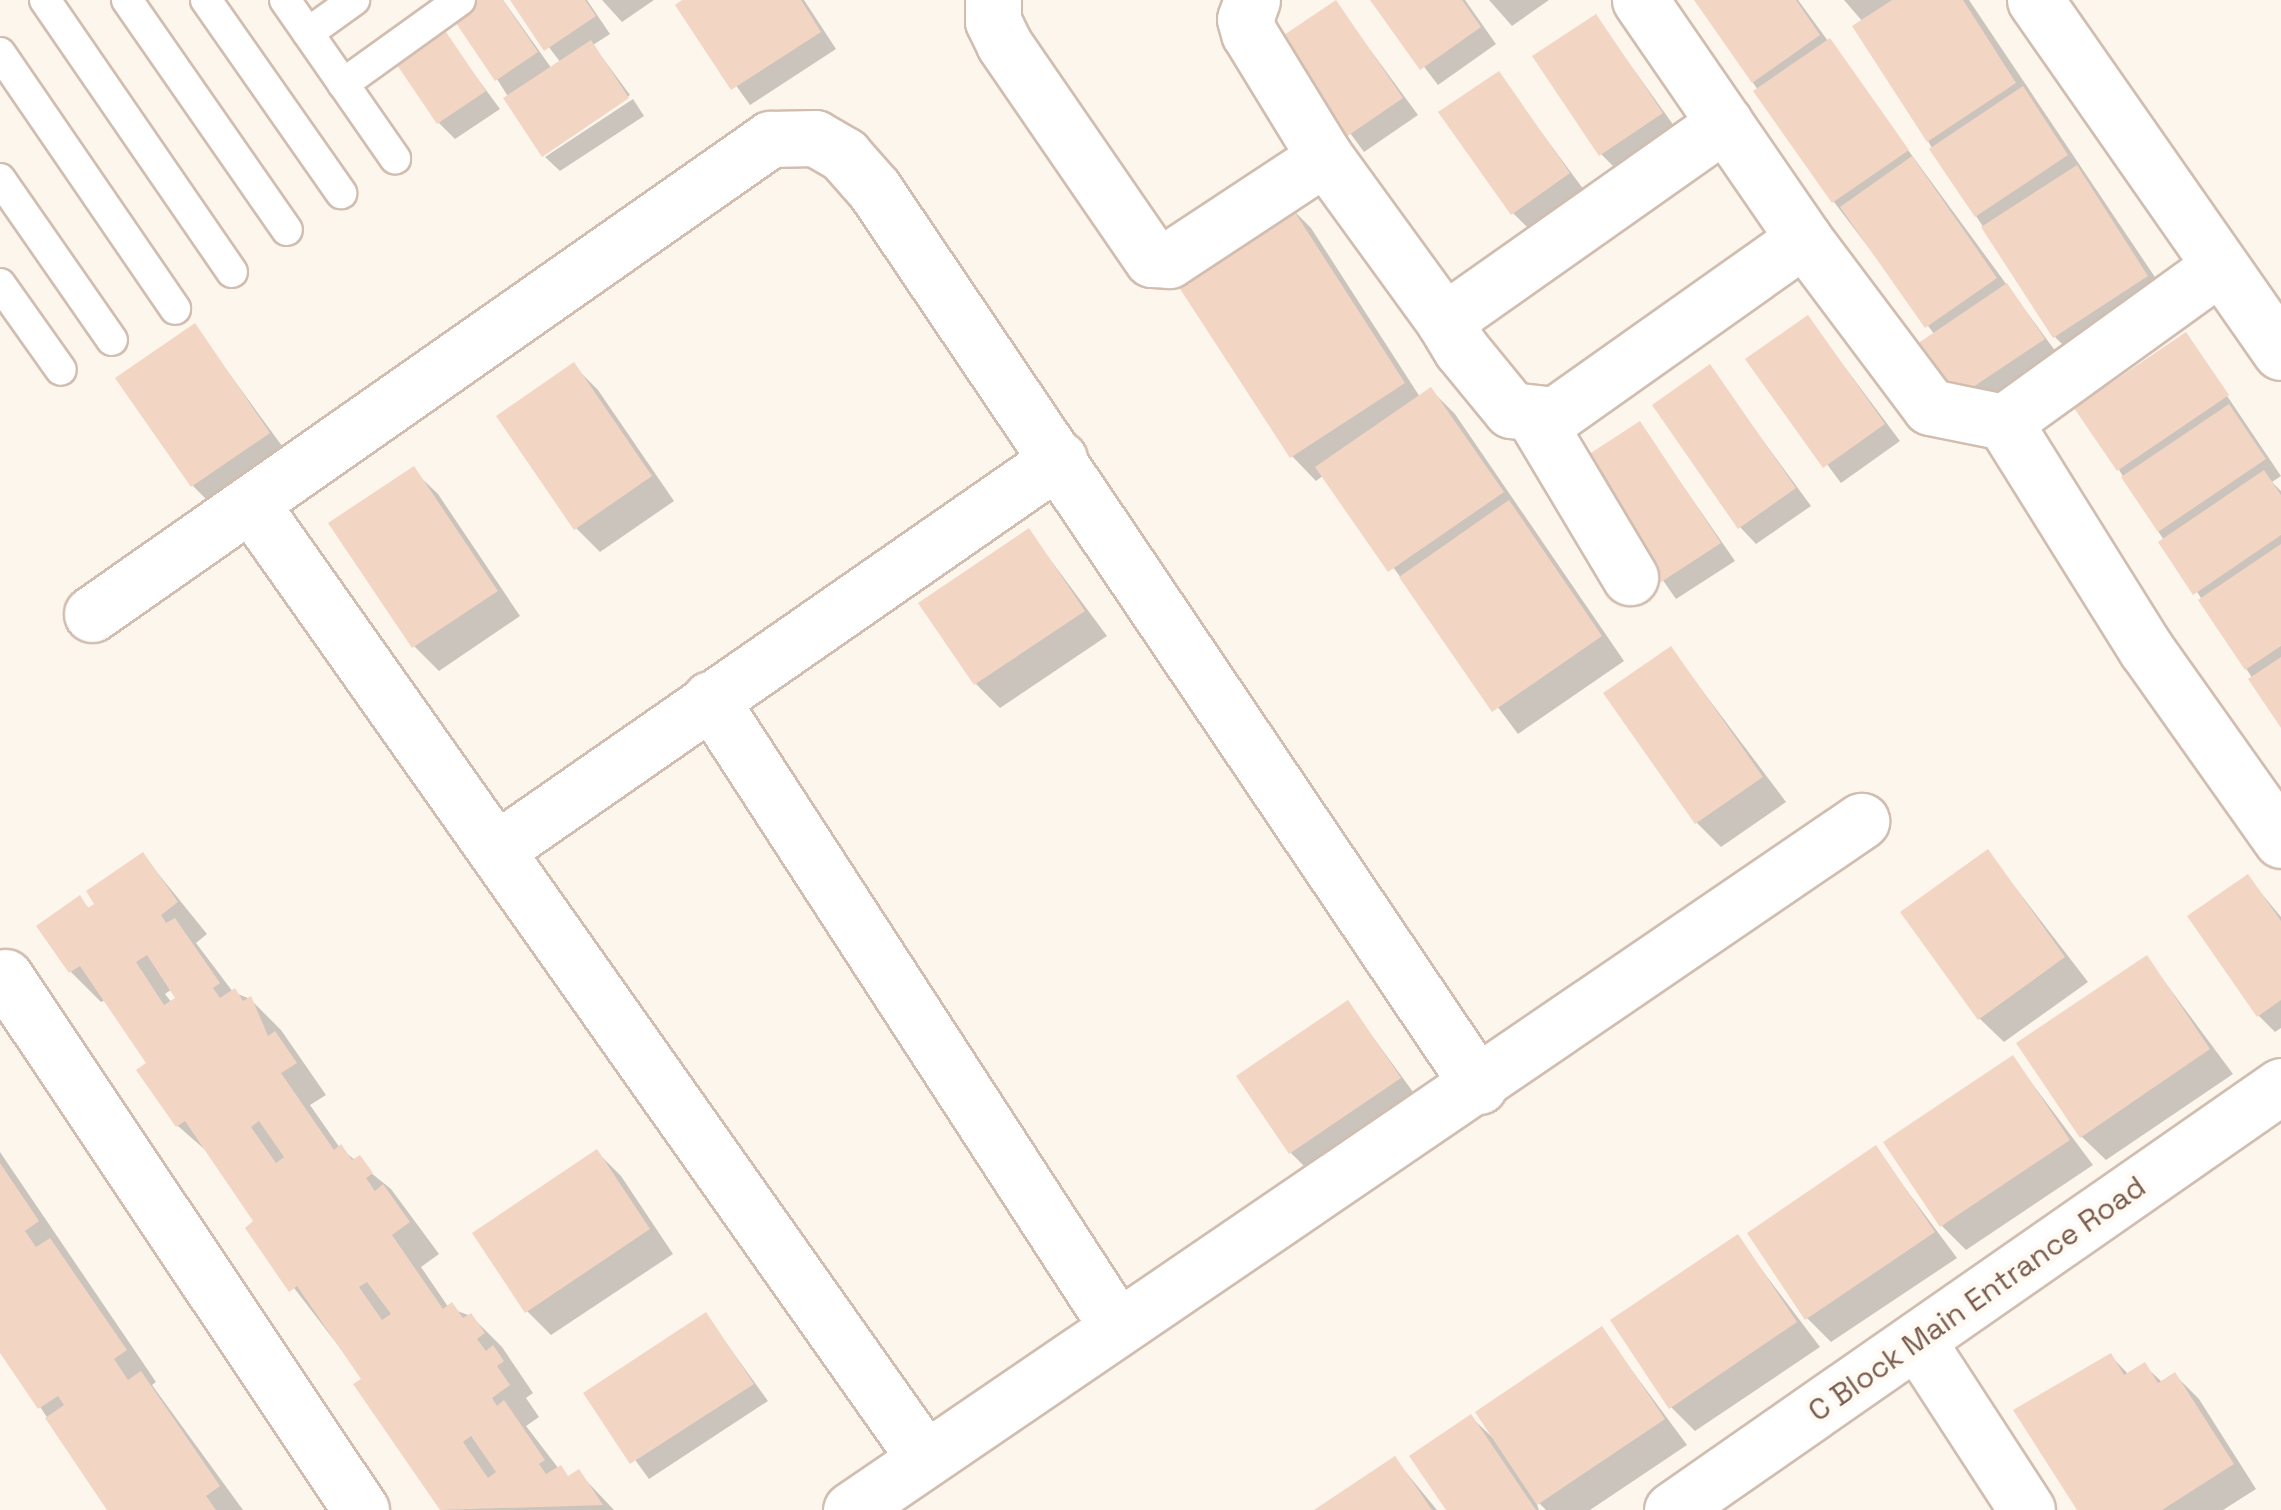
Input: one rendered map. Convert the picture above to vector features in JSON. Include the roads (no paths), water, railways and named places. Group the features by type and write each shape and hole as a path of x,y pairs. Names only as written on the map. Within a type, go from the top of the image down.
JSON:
{"street":[{"path":"993,0 992,21 1004,44 1152,259 1169,260 1325,158"},
{"path":"1252,0 1245,19 1250,33 1325,158 1511,410 1556,415 1578,404 1804,240"},
{"path":"1640,0 1804,240 1930,407 2004,422 2146,648 2281,840"},
{"path":"2036,0 2281,352"},
{"path":"1444,322 1725,124"},
{"path":"92,614 770,139 815,138 844,155 874,189 1479,1086"},
{"path":"2004,422 2220,266"},
{"path":"1533,415 1630,577"},
{"path":"499,848 1058,459"},
{"path":"251,504 499,848 924,1458"},
{"path":"710,698 1116,1325"},
{"path":"850,1510 1116,1325 1479,1086 1860,821"},
{"path":"6,977 360,1510"},
{"name":"C Block Main Entrance Road","path":"1672,1510 2281,1086"},
{"path":"1918,1342 2027,1510"}],"lane":[{"path":"45,0 232,272"},
{"path":"126,0 288,230"},
{"path":"206,0 341,193"},
{"path":"284,0 395,158"},
{"path":"308,34 354,0"},
{"path":"343,84 460,0"},
{"path":"0,53 175,309"},
{"path":"0,179 112,340"},
{"path":"0,284 61,370"}]}
